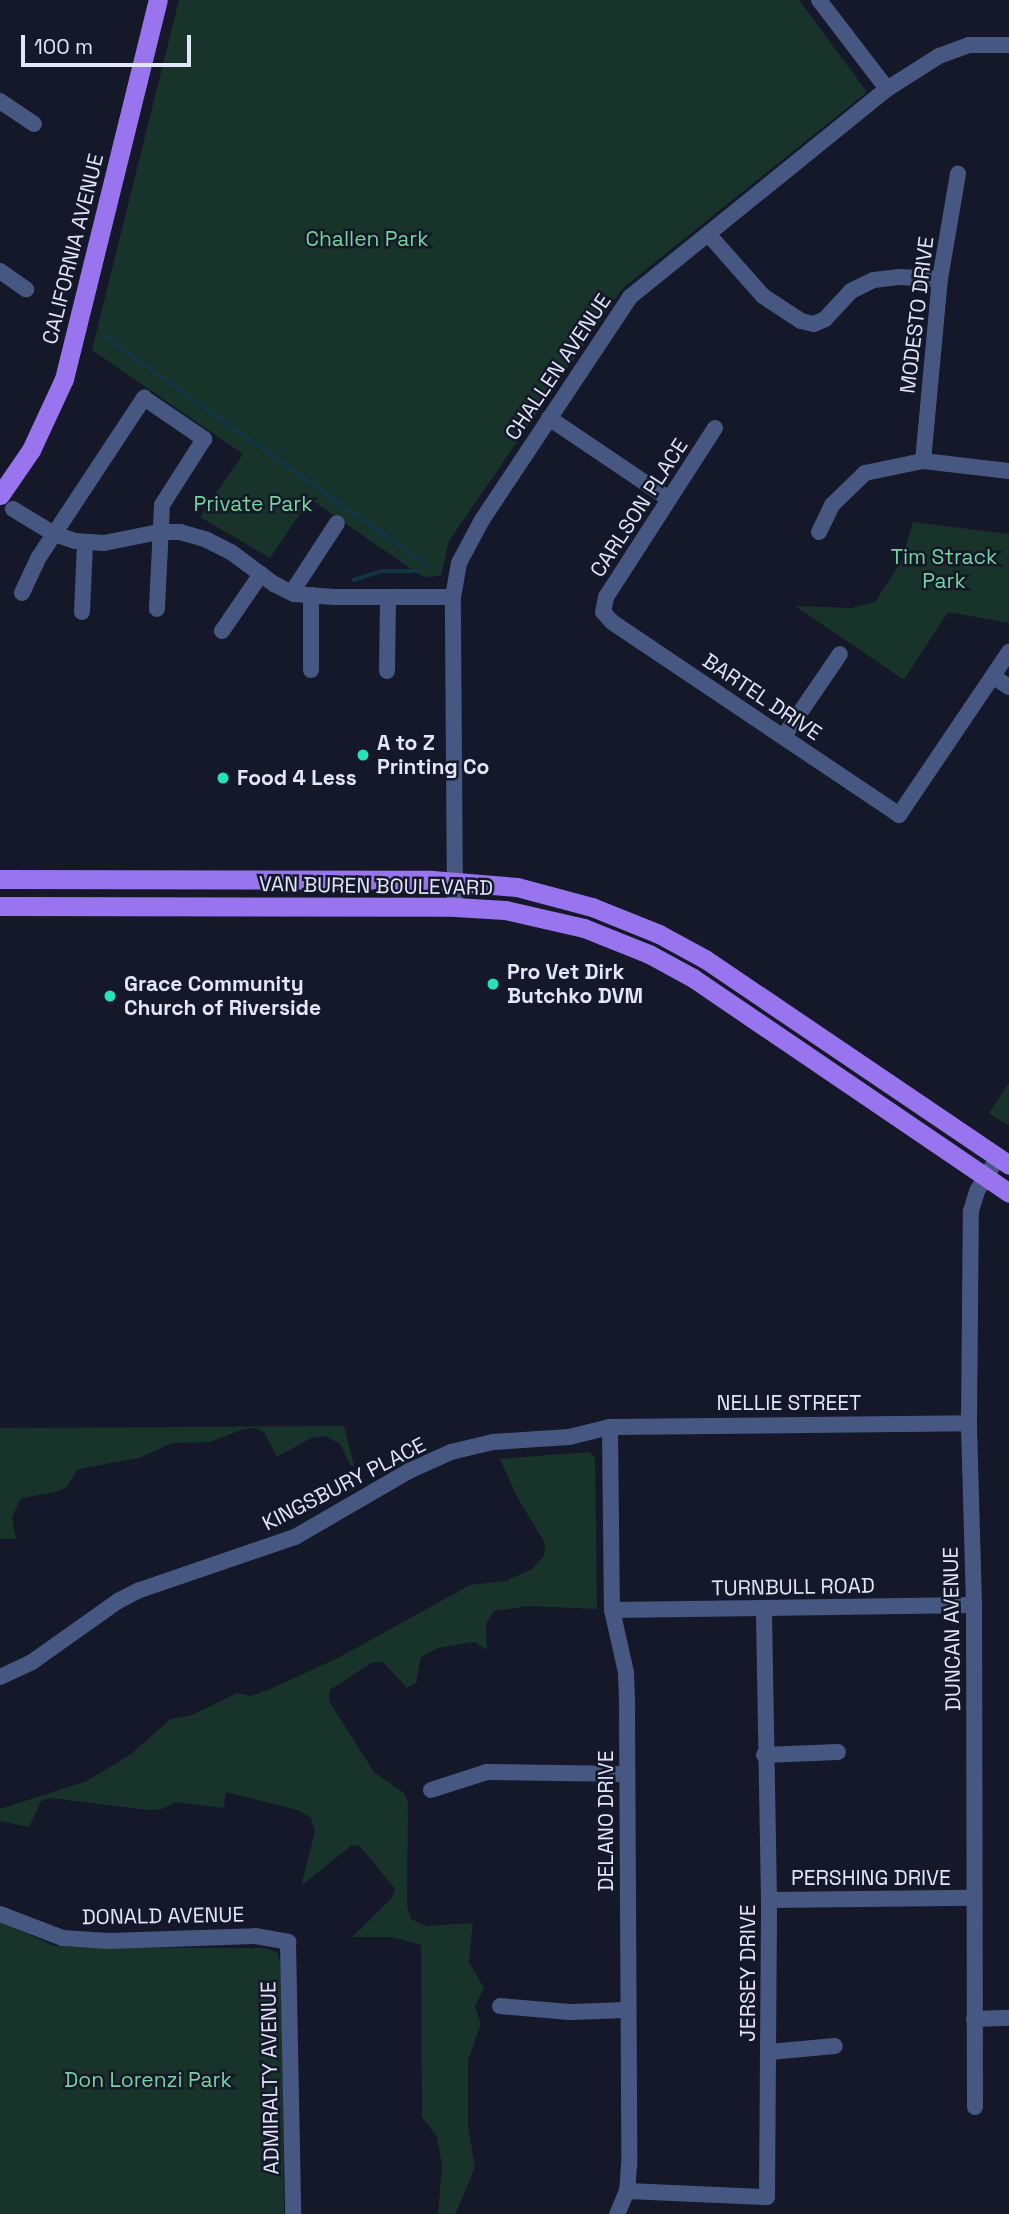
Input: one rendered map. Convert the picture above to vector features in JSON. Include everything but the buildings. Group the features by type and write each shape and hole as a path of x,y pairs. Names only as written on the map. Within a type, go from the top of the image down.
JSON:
{"main road":[{"name":"CALIFORNIA AVENUE","path":"6,502 64,379 158,0"},
{"name":"VAN BUREN BOULEVARD","path":"0,879 455,881 517,887 604,911 684,946 1004,1161"},
{"name":"VAN BUREN BOULEVARD","path":"0,906 455,907 520,913 614,939 685,974 1009,1193"},
{"path":"520,913 541,909 588,920 598,919 604,911"},
{"path":"685,974 708,977 759,1007 769,1001"}],"street":[{"path":"819,0 887,89"},
{"name":"CHALLEN AVENUE","path":"455,907 453,597 459,564 474,533 629,297 887,89 939,56 969,45 1009,45"},
{"path":"0,101 34,124"},
{"name":"MODESTO DRIVE","path":"923,461 940,279 958,174"},
{"path":"709,235 762,296 801,321 814,324 825,319 851,291 874,280 898,276 940,279"},
{"path":"0,271 26,289"},
{"path":"22,593 28,576 54,534 144,398 204,439 162,505 157,609"},
{"path":"549,418 669,499"},
{"name":"CARLSON PLACE","path":"603,612 606,597 715,428"},
{"path":"819,532 832,505 865,473 923,461 1009,471"},
{"path":"6,502 54,534 85,542 104,543 159,532 180,532 205,539 292,592 311,595 453,597"},
{"path":"292,592 337,523"},
{"path":"82,612 85,542"},
{"path":"222,631 261,574"},
{"path":"310,670 311,595"},
{"path":"387,671 388,597"},
{"name":"BARTEL DRIVE","path":"603,612 900,815 993,676"},
{"path":"1009,652 993,676 1009,687"},
{"path":"784,736 840,654"},
{"name":"DUNCAN AVENUE","path":"975,2107 974,1605 969,1423 971,1211 986,1177 1004,1161"},
{"name":"NELLIE STREET","path":"610,1427 969,1423"},
{"name":"DELANO DRIVE","path":"610,1427 612,1611 626,1672 629,2165 627,2191 617,2214"},
{"name":"KINGSBURY PLACE","path":"0,1677 32,1662 118,1601 140,1590 295,1537 410,1471 451,1452 493,1442 569,1437 610,1427"},
{"name":"TURNBULL ROAD","path":"612,1611 974,1605"},
{"name":"JERSEY DRIVE","path":"627,2191 767,2197 769,1900 764,1755 764,1608"},
{"path":"764,1755 838,1752"},
{"path":"431,1790 487,1772 626,1774"},
{"name":"PERSHING DRIVE","path":"769,1900 974,1898"},
{"name":"DONALD AVENUE","path":"0,1914 64,1938 108,1941 255,1936 288,1942"},
{"name":"ADMIRALTY AVENUE","path":"288,1942 293,2214"},
{"path":"500,2006 570,2012 627,2010"},
{"path":"974,2019 1009,2018"},
{"path":"769,2052 835,2046"}],"green space":[{"name":"Challen Park","path":"179,0 799,0 867,92 623,288 449,541 441,576 423,577 310,499 270,558 200,517 243,454 92,350"},
{"name":"Tim Strack Park","path":"913,522 1009,534 1009,623 948,612 904,680 795,606 851,608 875,602 901,562"},
{"path":"1009,1085 1009,1126 989,1113"},
{"path":"344,1426 354,1466 351,1466 340,1444 325,1436 311,1438 277,1457 265,1433 256,1428 244,1429 210,1442 172,1443 139,1458 83,1468 77,1470 67,1487 56,1492 21,1498 12,1517 16,1539 0,1539 0,1428"},
{"path":"589,1452 595,1458 597,1609 528,1606 494,1611 486,1624 487,1650 475,1642 438,1648 421,1657 416,1683 407,1688 383,1662 371,1663 330,1690 329,1701 374,1772 404,1793 408,1802 407,1905 411,1919 426,1926 473,1923 469,1962 484,1988 475,2006 481,2024 468,2060 468,2125 475,2168 455,2214 438,2214 442,2166 437,2137 422,2117 421,1945 391,1937 352,1937 393,1897 395,1889 360,1846 352,1845 301,1886 315,1831 311,1818 298,1810 226,1792 224,1808 175,1802 162,1809 149,1810 51,1798 41,1801 29,1827 0,1821 0,1809 87,1781 131,1754 171,1719 192,1715 237,1693 250,1696 268,1690 340,1657 470,1585 506,1581 532,1569 544,1556 545,1543 517,1497 500,1459"},
{"name":"Don Lorenzi Park","path":"0,1921 52,1945 266,1948 277,1952 282,1967 284,2214 0,2214"}],"waterway":[{"path":"104,336 429,566"},
{"path":"354,580 382,571 418,571"}],"place":[{"name":"A to Z Printing Co","path":"363,755"},
{"name":"Food 4 Less","path":"223,778"},
{"name":"Pro Vet Dirk Butchko DVM","path":"493,984"},
{"name":"Grace Community Church of Riverside","path":"110,996"}],"park label":[{"name":"Private Park","path":"253,504"}]}
